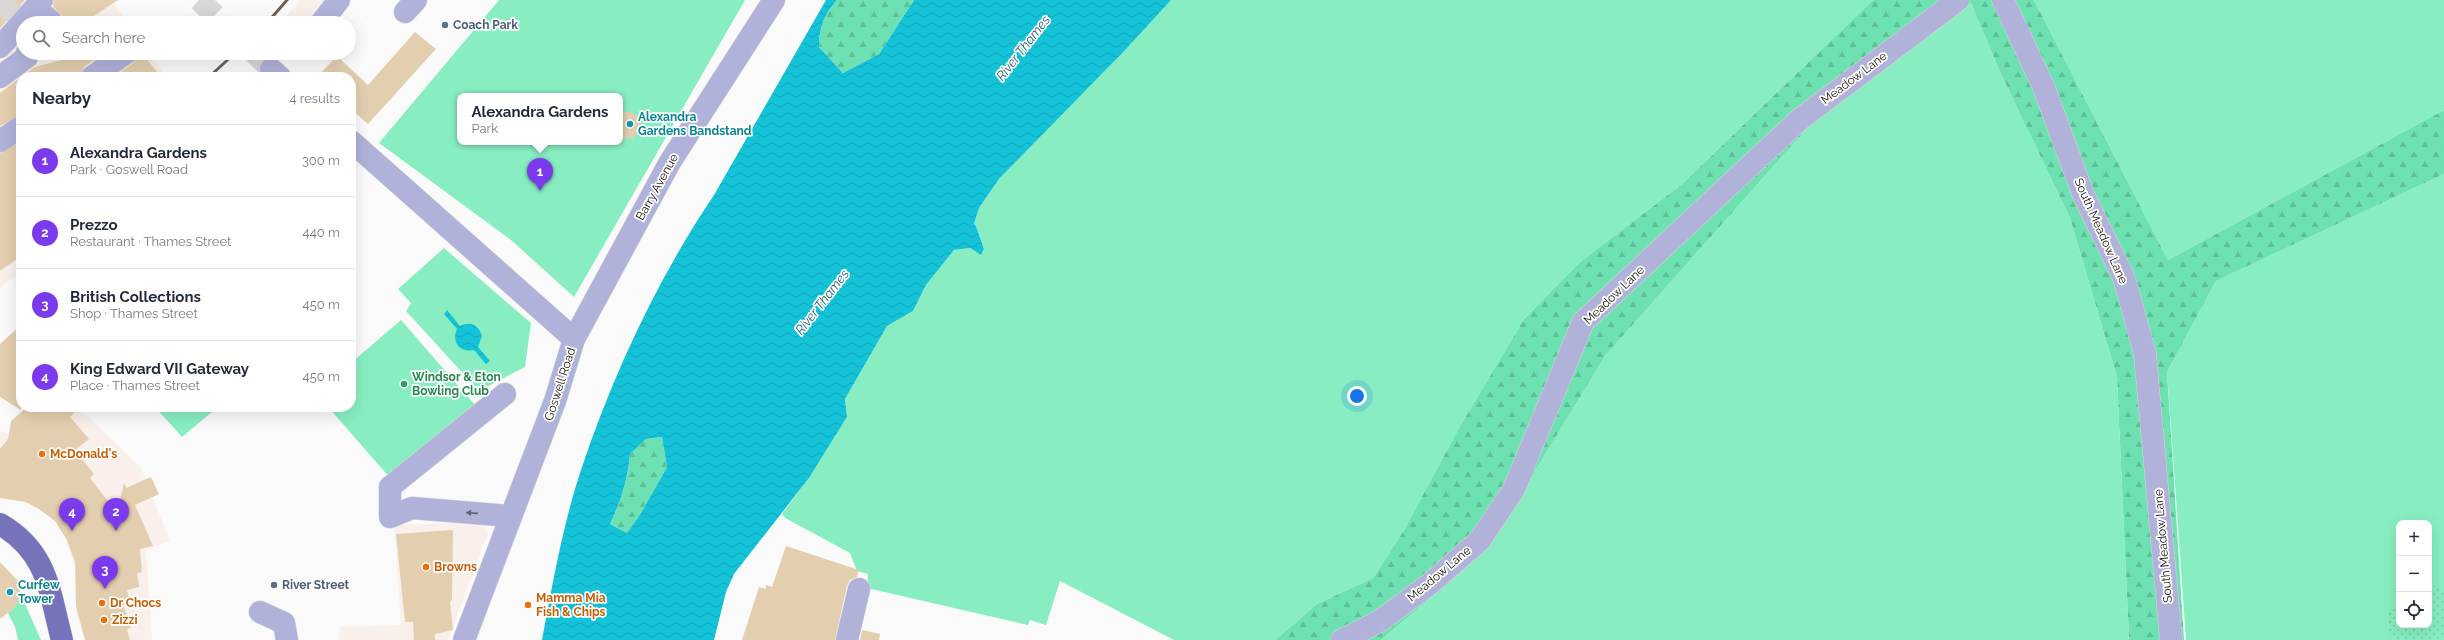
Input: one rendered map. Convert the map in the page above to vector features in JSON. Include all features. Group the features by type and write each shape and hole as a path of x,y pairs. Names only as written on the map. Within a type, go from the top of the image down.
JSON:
{"main road":[{"path":"0,524 28,544 39,561 45,576 62,640"}],"street":[{"path":"34,16 42,0"},
{"path":"326,16 339,0"},
{"name":"Barry Avenue","path":"574,339 670,162 774,0"},
{"name":"Meadow Lane","path":"1342,640 1380,621 1431,583 1480,540 1514,489 1583,322 1800,120 1958,0"},
{"name":"South Meadow Lane","path":"2004,0 2044,88 2083,194 2124,278 2145,354 2171,640"},
{"path":"0,77 16,49"},
{"path":"99,72 116,60"},
{"path":"0,141 16,130"},
{"name":"Goswell Road","path":"356,144 574,339 556,401 464,640"},
{"path":"504,394 390,487 390,517 412,508 511,516"},
{"path":"847,640 859,589"},
{"path":"260,612 284,622 287,640"}],"shaded area":[{"path":"0,0 115,0 114,2 123,16 16,16 16,60 154,60 163,72 16,72 16,276 0,288"},
{"path":"300,0 334,0 322,16 287,16"},
{"path":"70,412 84,412 141,468 170,541 146,550 152,640 85,640 76,614 76,572 67,540 55,521 39,509 26,502 0,498 0,431 24,438"},
{"path":"481,522 488,533 448,640 339,640 340,627 401,625 394,525"}],"green space":[{"path":"499,0 745,0 574,297 511,240 379,143"},
{"path":"837,0 914,0 879,54 843,73 819,47 821,27 826,16"},
{"path":"1171,0 1873,0 1681,185 1580,262 1524,319 1459,428 1404,530 1373,578 1317,604 1275,640 1174,640 1060,581 1046,625 1030,620 1028,625 867,588 868,574 857,571 850,553 785,518 782,514 809,478 847,417 845,399 887,326 913,311 926,285 954,250 970,248 981,255 984,249 974,224 979,208 999,179"},
{"path":"1873,0 2034,0 2168,260 2444,110 2444,174 2216,281 2167,372 2184,640 2129,640 2117,377 2070,218 2000,72 1971,3 1811,124 1605,356 1487,550 1381,640 1275,640 1317,604 1373,578 1404,530 1459,428 1524,319 1580,262 1681,185"},
{"path":"2034,0 2444,0 2444,110 2168,260"},
{"path":"1971,3 2000,72 2070,218 2117,377 2129,640 1381,640 1487,550 1605,356 1811,124"},
{"path":"2444,174 2444,640 2186,640 2167,372 2216,281"},
{"path":"444,248 531,323 525,367 479,391 406,311 411,303 398,289"},
{"name":"Windsor & Eton Bowling Club","path":"401,320 475,405 391,479 332,412 356,412 356,359"},
{"path":"160,412 212,412 182,437"},
{"path":"662,437 667,467 641,513 627,533 610,524 623,490 628,472 630,454 646,439"},
{"path":"2432,586 2444,589 2444,640 2391,640 2387,617 2396,600 2396,628 2432,628"},
{"path":"21,595 41,640 18,640 15,627 8,613 14,608"}],"water":[{"name":"River Thames","path":"826,0 837,0 826,16 821,27 819,47 843,73 879,54 914,0 1171,0 1125,50 999,179 979,208 974,224 984,249 981,255 970,248 954,250 926,285 913,311 887,326 845,399 847,417 809,478 734,574 726,592 714,640 542,640 569,510 582,467 608,396 656,292 674,259 714,195","holes":["662,437 667,467 641,513 627,533 610,524 623,490 628,472 630,454 646,439"]},
{"path":"447,310 460,326 471,324 478,329 482,336 478,347 490,361 486,364 474,350 465,350 458,346 455,338 457,329 444,314"}],"building":[{"path":"0,0 25,0 0,28"},
{"path":"54,0 118,0 94,16 62,16 53,6"},
{"path":"415,32 436,49 368,124 356,113 356,74 368,85"},
{"path":"61,60 94,60 84,67 82,72 28,72 35,67"},
{"path":"136,60 148,60 157,72 121,72"},
{"path":"333,60 341,60 354,72 322,72"},
{"path":"16,81 16,118 0,126 0,93"},
{"name":"Alexandra Gardens Bandstand","path":"631,112 639,118 640,130 633,138 623,139 623,113"},
{"path":"16,145 16,260 0,271 0,153"},
{"path":"16,330 16,407 0,397 0,344"},
{"path":"21,412 75,412 70,417 89,439 75,450 94,474 90,478 117,513 124,483 126,488 151,477 159,494 135,505 153,546 140,549 142,572 137,573 139,587 127,590 130,603 123,605 131,627 127,630 130,640 85,640 76,606 75,562 67,540 55,521 39,509 26,502 0,498 0,449 8,439 11,421"},
{"name":"Browns","path":"453,530 452,600 450,602 453,630 435,634 435,640 414,640 413,622 405,622 396,534"},
{"path":"786,546 859,570 857,577 850,580 847,586 835,640 742,640 759,587 766,589 766,585 772,587"},
{"name":"Curfew Tower","path":"0,562 18,581 21,595 14,608 0,619"},
{"path":"862,630 880,634 879,640 860,640"}],"tunnel":[{"path":"0,15 14,0"},
{"path":"199,0 216,16"},
{"path":"261,60 271,69"}],"railway":[{"path":"273,16 287,0"},
{"path":"214,72 227,60"}],"place":[{"name":"Coach Park","path":"445,25"},
{"name":"Alexandra Gardens Bandstand","path":"630,124"},
{"name":"Alexandra Gardens","path":"540,191"},
{"name":"Windsor & Eton Bowling Club","path":"404,384"},
{"name":"McDonald's","path":"42,454"},
{"name":"King Edward VII Gateway","path":"72,531"},
{"name":"Prezzo","path":"116,531"},
{"name":"Browns","path":"426,567"},
{"name":"River Street","path":"274,585"},
{"name":"British Collections","path":"105,589"},
{"name":"Curfew Tower","path":"10,592"},
{"name":"Dr Chocs","path":"102,603"},
{"name":"Mamma Mia Fish & Chips","path":"528,605"},
{"name":"Zizzi","path":"104,620"}]}
